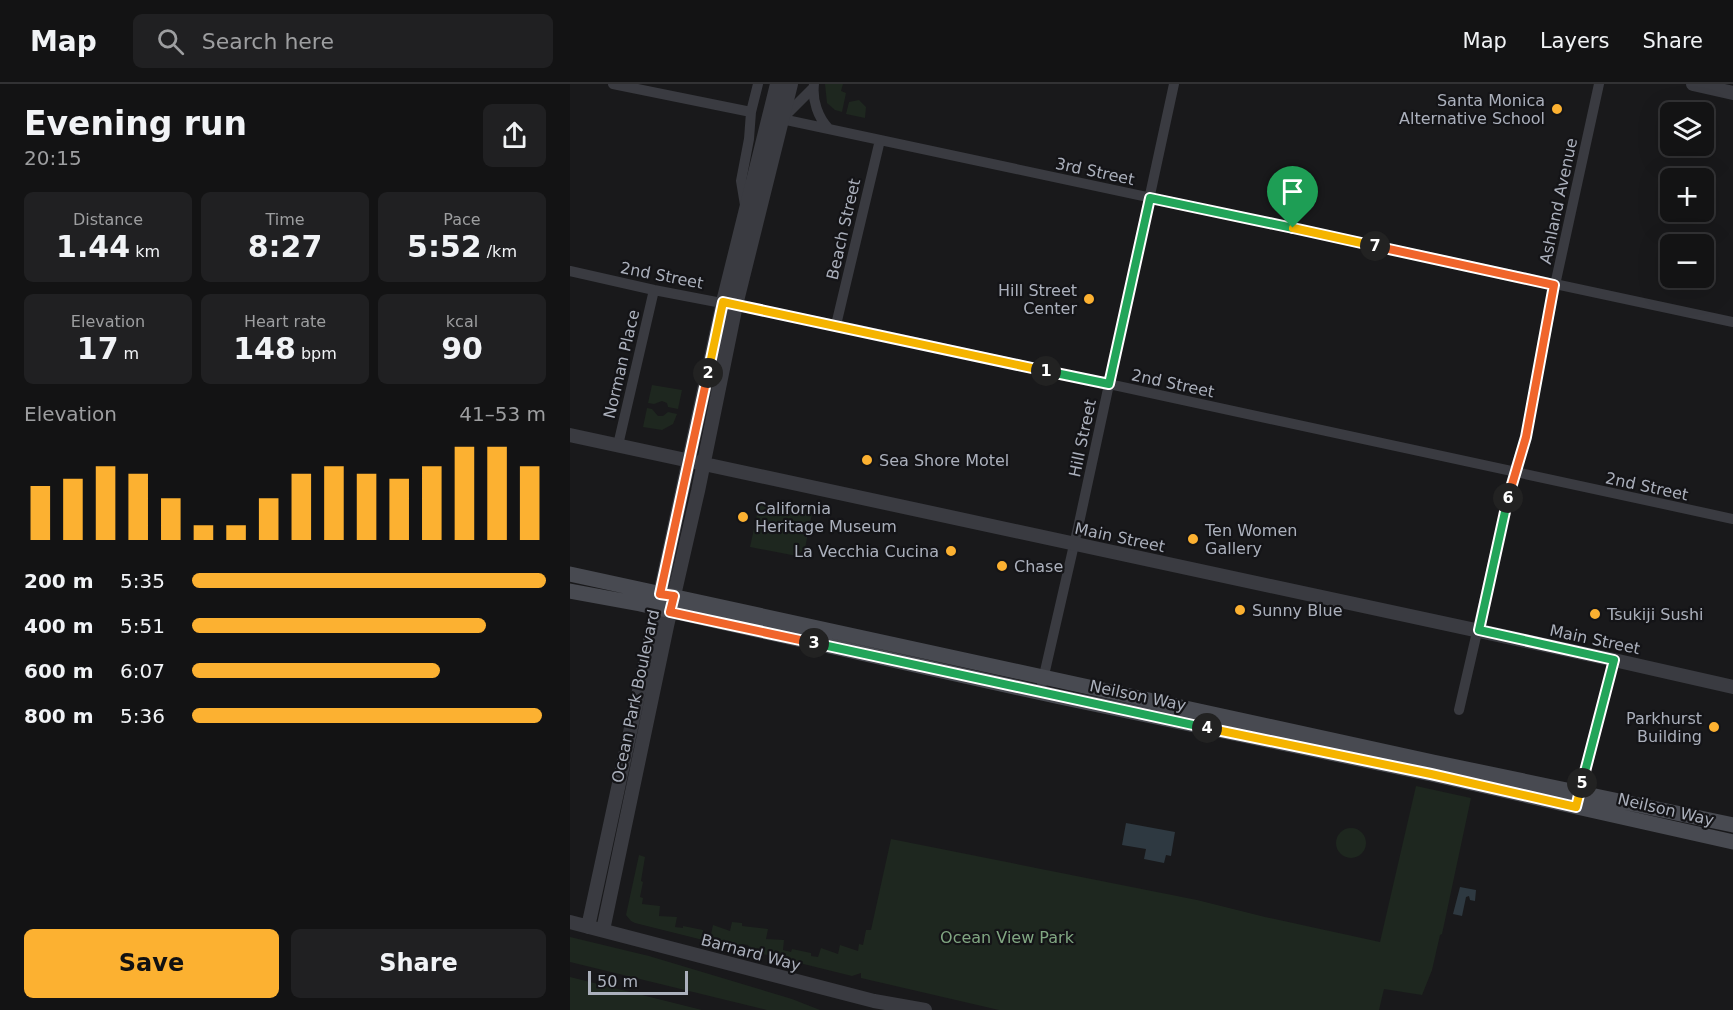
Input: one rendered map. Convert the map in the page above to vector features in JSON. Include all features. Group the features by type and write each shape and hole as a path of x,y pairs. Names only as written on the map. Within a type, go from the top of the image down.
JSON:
{"main road":[{"name":"Neilson Way","path":"570,574 1431,774 1578,800 1732,822"},
{"name":"Neilson Way","path":"570,591 1042,685"},
{"name":"Neilson Way","path":"1578,800 1729,842"}],"street":[{"path":"613,84 751,112"},
{"name":"Ocean Park Boulevard","path":"745,212 741,181 749,139 751,112 758,84"},
{"name":"Ocean Park Boulevard","path":"667,595 689,462 775,118 777,84"},
{"name":"Ocean Park Boulevard","path":"588,927 629,769 663,610 704,465 745,212 775,118 791,84"},
{"name":"Hill Street","path":"1042,685 1075,544 1174,84"},
{"name":"Ashland Avenue","path":"1459,710 1514,472 1526,437 1554,285 1599,84"},
{"path":"1693,84 1733,93"},
{"path":"775,118 814,86 819,116 829,129"},
{"name":"3rd Street","path":"775,118 1733,322"},
{"name":"Beach Street","path":"836,325 880,140"},
{"name":"2nd Street","path":"570,271 654,290 836,325 1733,519"},
{"name":"Norman Place","path":"618,445 654,290"},
{"name":"Main Street","path":"570,435 1479,630 1733,687"},
{"path":"1578,800 1614,660"},
{"name":"Ocean Park Boulevard","path":"603,930 629,769"},
{"path":"1729,842 1732,822"},
{"name":"Barnard Way","path":"570,922 874,1001 925,1010"}],"green space":[{"path":"825,84 843,84 841,91 846,93 842,112 835,110 827,103"},
{"path":"859,100 866,107 865,118 846,114 849,102"},
{"path":"652,385 682,390 678,409 668,407 667,403 662,401 654,404 648,403"},
{"path":"647,408 652,409 658,416 663,416 668,412 677,414 673,424 662,430 643,427"},
{"path":"760,501 812,514 805,548 797,556 750,547"},
{"name":"Ocean View Park","path":"1416,786 1471,798 1442,934 1422,995 1384,989 1379,1010 999,1010 861,978 861,973 852,976 751,951 748,945 742,944 735,948 635,923 626,915 639,855 645,857 641,881 643,882 640,897 643,898 642,904 660,906 659,916 677,917 675,927 683,928 683,926 711,934 713,925 730,931 732,922 742,923 742,926 768,929 766,939 784,940 783,950 791,952 792,949 818,957 821,948 838,954 840,945 858,951 859,944 863,945 866,930 871,930 891,839 1197,900 1380,942"},
{"path":"1351,828 1362,832 1366,843 1362,854 1351,858 1340,854 1336,843 1340,832"},
{"path":"570,937 649,956 792,999 820,1010 767,1010 570,962"},
{"path":"570,977 702,1010 570,1010"}],"shaded area":[{"path":"1126,823 1175,832 1171,856 1166,855 1164,863 1144,859 1146,849 1122,845"},
{"path":"1460,887 1476,890 1475,901 1470,900 1469,896 1466,897 1462,916 1453,914"}],"place":[{"name":"Santa Monica Alternative School","path":"1557,109"},
{"name":"Hill Street Center","path":"1089,299"},
{"name":"Sea Shore Motel","path":"867,460"},
{"name":"California Heritage Museum","path":"743,517"},
{"name":"Ten Women Gallery","path":"1193,539"},
{"name":"La Vecchia Cucina","path":"951,551"},
{"name":"Chase","path":"1002,566"},
{"name":"Sunny Blue","path":"1240,610"},
{"name":"Tsukiji Sushi","path":"1595,614"},
{"name":"Parkhurst Building","path":"1714,727"}],"route":[{"path":"1150,198 1293,228 1554,285 1526,437 1514,472 1479,630 1614,660 1576,807 670,612 674,596 660,594 723,302 1109,384 1150,198"}]}
